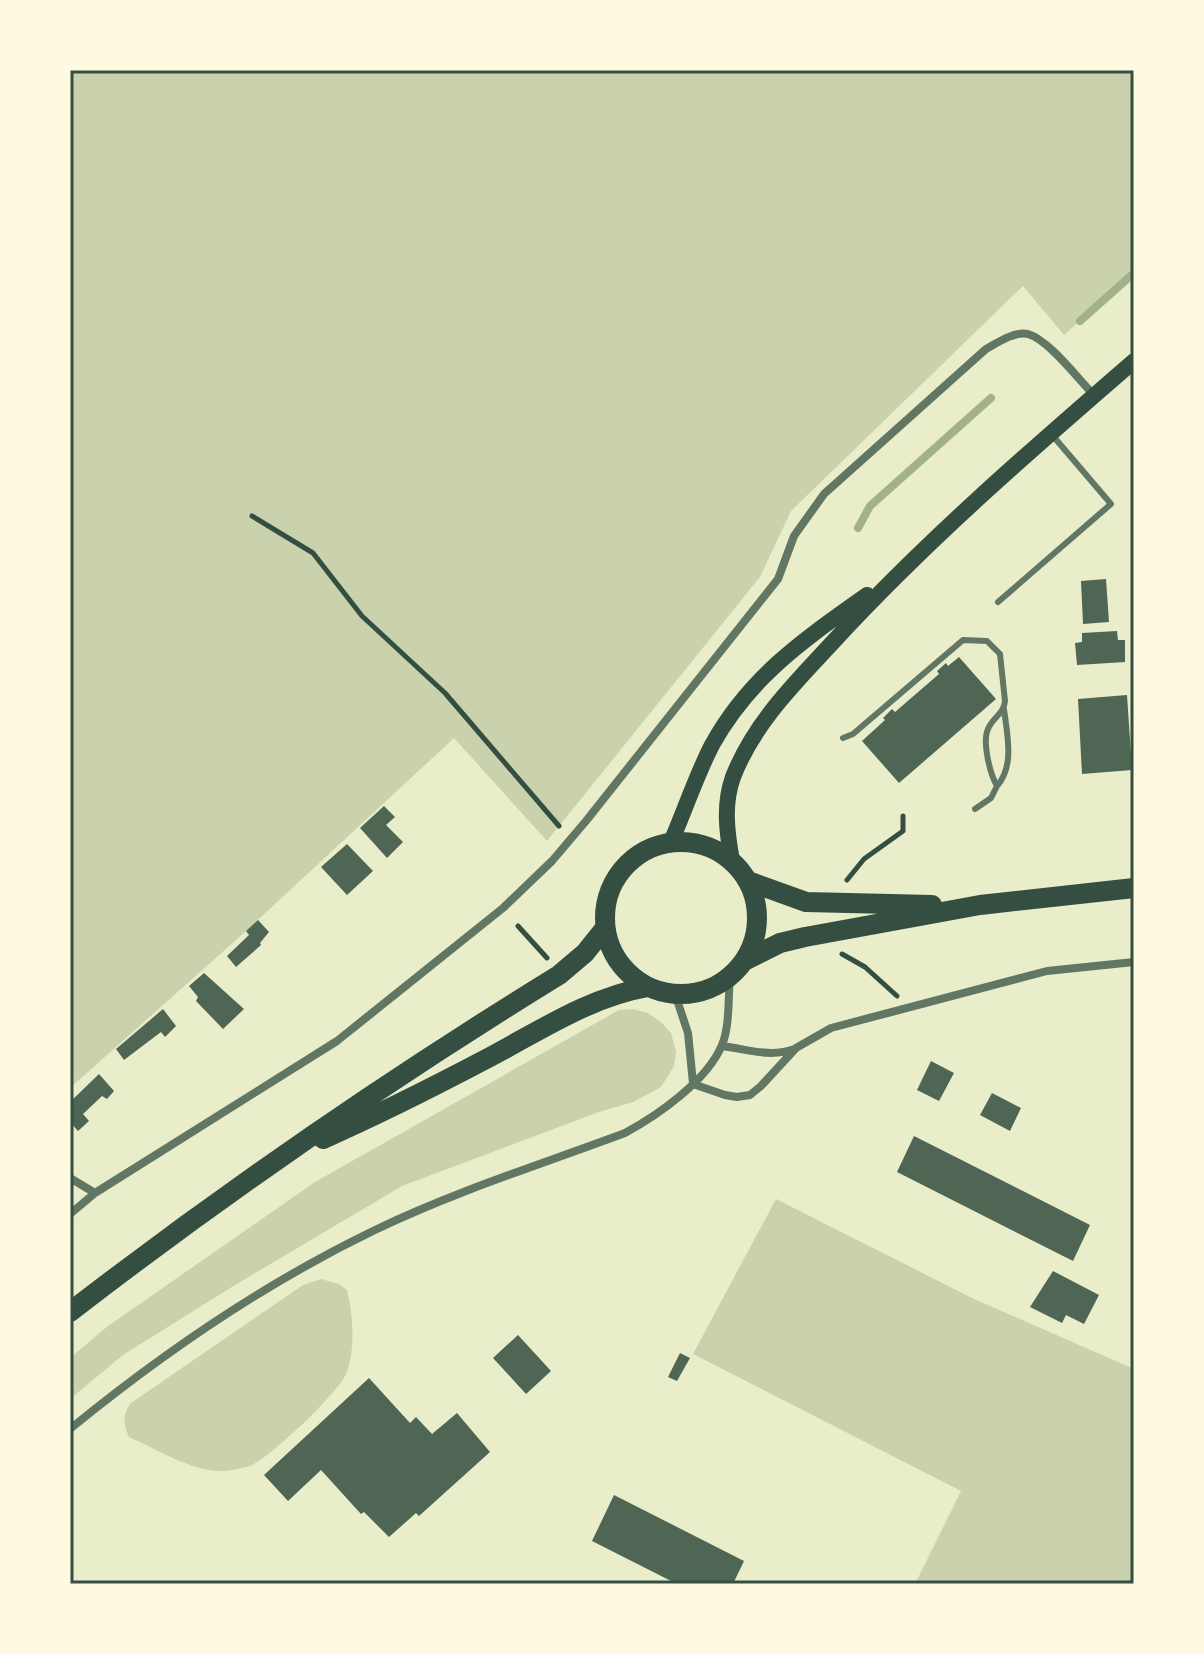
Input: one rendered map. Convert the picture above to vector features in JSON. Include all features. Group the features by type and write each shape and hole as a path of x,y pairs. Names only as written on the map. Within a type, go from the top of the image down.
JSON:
{"main road":[{"path":"732,861 726,830 727,802 742,756 765,717 894,576 1134,361"},
{"path":"671,842 713,744 745,698 794,646 894,576"},
{"path":"737,969 753,942 757,922 756,901 748,881 732,861 703,845 671,842 645,851 624,867 610,889 604,915 605,928 616,959 630,975 648,987 675,994 704,991 780,943 980,905 1134,888"},
{"path":"748,881 806,902 980,905"},
{"path":"70,1312 225,1196 364,1100 559,975 585,953 605,928"},
{"path":"287,1155 423,1093 578,1009 619,992 648,987"}],"street":[{"path":"70,1214 95,1193 337,1041 503,908 570,839 778,579 794,536 824,494 986,349 1009,336 1027,334 1049,348 1094,395"},
{"path":"722,1046 760,1053 784,1053 831,1028 1047,971 1134,962"},
{"path":"70,1429 149,1367 297,1272 373,1231 422,1209 625,1133 658,1113 693,1084 722,1046 737,969"},
{"path":"675,994 688,1033 693,1084"},
{"path":"693,1084 725,1095 750,1095 796,1048"},
{"path":"70,1178 95,1193"}],"lane":[{"path":"998,602 1111,504 1050,434"},
{"path":"843,738 853,734 963,640 987,641 1000,654 1007,769 991,798 975,809"},
{"path":"997,786 989,769 986,738 988,729 1004,708"}],"path":[{"path":"252,516 313,553 362,616 445,693 570,839"},
{"path":"843,890 864,859 903,831 903,816"},
{"path":"518,926 553,965"},
{"path":"842,948 842,956 865,967 908,1008"}],"green space":[{"path":"70,70 1134,70 1134,272 1064,335 1023,286 791,511 760,577 547,841 454,738 246,931 70,1088"},
{"path":"633,1009 648,1013 671,1033 676,1052 674,1066 661,1087 633,1102 402,1186 123,1355 70,1399 70,1358 108,1326 315,1182 619,1010"},
{"path":"776,1199 972,1298 1134,1369 1134,1584 915,1584 961,1491 693,1354"},
{"path":"321,1279 339,1284 347,1290 352,1332 346,1374 302,1424 260,1461 250,1466 214,1471 189,1465 129,1437 124,1420 131,1403 303,1285"}],"building":[{"path":"1106,579 1109,622 1083,624 1081,581"},
{"path":"1117,631 1118,640 1125,640 1125,662 1077,665 1075,643 1082,642 1082,633"},
{"path":"959,657 996,699 899,783 862,741 885,720 883,718 892,709 895,712 939,674 937,671 946,663 948,666"},
{"path":"1127,695 1132,770 1082,774 1078,699"},
{"path":"384,806 395,817 386,825 403,842 387,858 360,828"},
{"path":"347,844 373,871 347,895 321,867"},
{"path":"258,920 269,932 261,945 236,967 227,956 249,935 246,931"},
{"path":"204,973 244,1009 223,1029 196,1001 198,997 189,986"},
{"path":"163,1009 176,1026 165,1037 161,1032 124,1060 116,1049"},
{"path":"931,1061 954,1073 939,1101 917,1090"},
{"path":"99,1074 114,1091 107,1099 102,1096 83,1114 89,1121 78,1131 70,1122 70,1102"},
{"path":"992,1093 1021,1108 1010,1131 980,1115"},
{"path":"914,1136 1090,1225 1073,1261 897,1172"},
{"path":"1053,1271 1099,1295 1084,1324 1066,1315 1062,1323 1030,1307"},
{"path":"518,1335 551,1371 526,1394 493,1358"},
{"path":"680,1353 690,1358 677,1381 668,1377"},
{"path":"369,1378 410,1423 416,1417 432,1434 457,1413 490,1452 419,1516 416,1513 389,1537 364,1512 361,1514 321,1470 288,1501 264,1475"},
{"path":"614,1495 744,1561 733,1584 677,1584 592,1541"}],"waterway":[{"path":"1080,321 1134,273"},
{"path":"858,528 870,506 991,398"}]}
